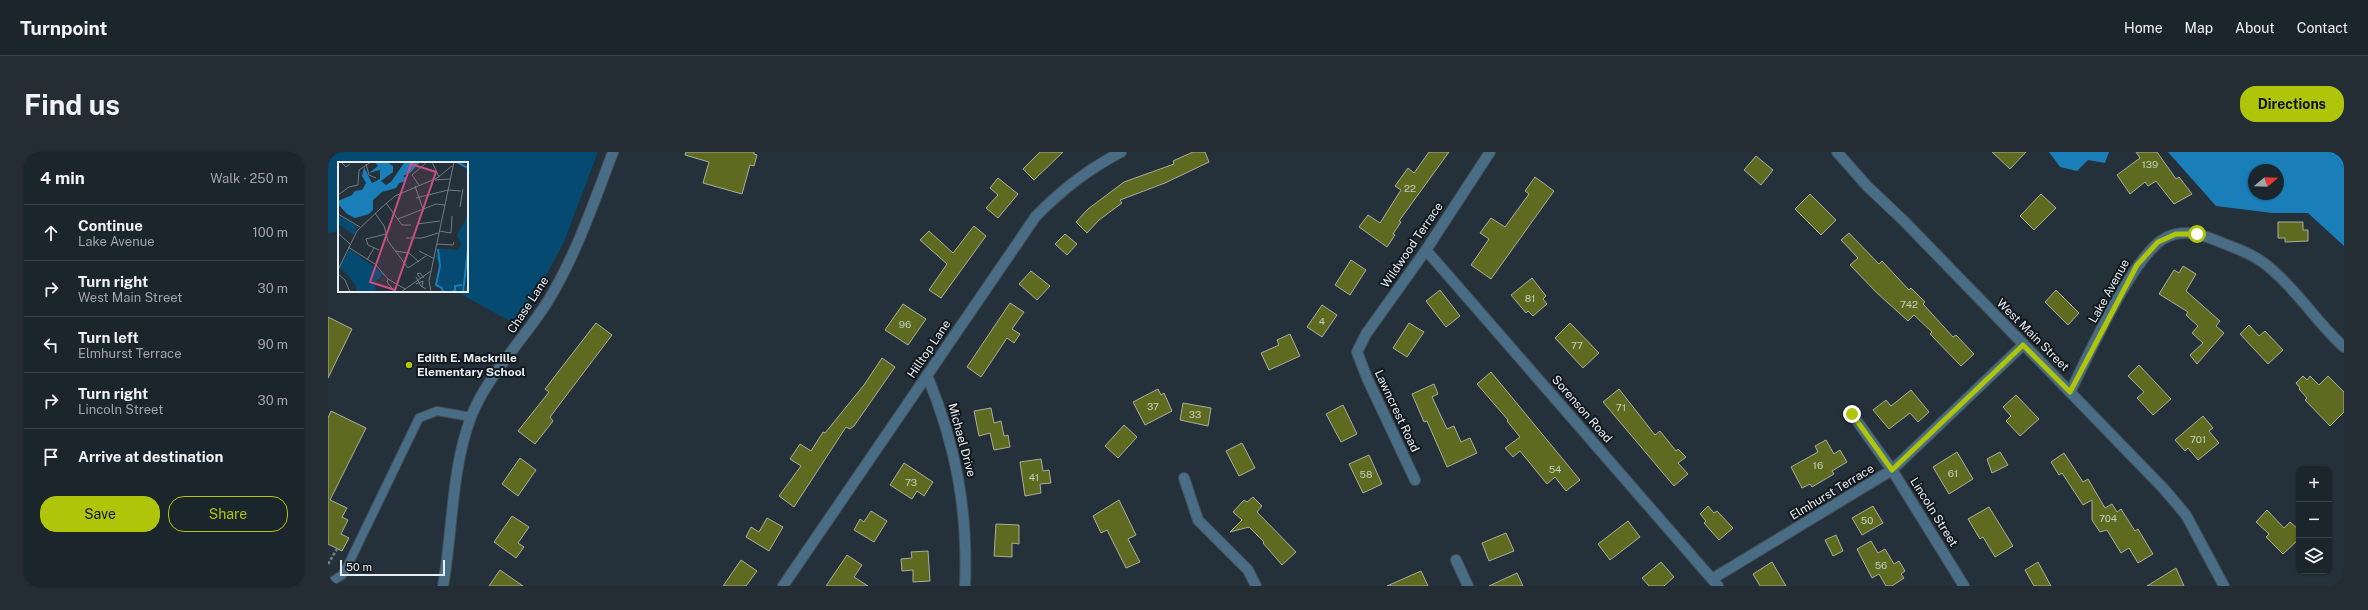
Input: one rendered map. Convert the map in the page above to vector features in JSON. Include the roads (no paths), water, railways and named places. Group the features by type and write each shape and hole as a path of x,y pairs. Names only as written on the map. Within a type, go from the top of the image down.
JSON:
{"street":[{"name":"Chase Lane","path":"443,586 458,463 471,417 482,395 535,321 566,268 613,152"},
{"name":"Hilltop Lane","path":"783,586 1036,216 1063,189 1090,169 1121,152"},
{"name":"Wildwood Terrace","path":"1357,352 1366,334 1426,250 1490,152"},
{"name":"West Main Street","path":"1837,152 1867,186 1903,220 2023,345 2141,464 2186,515 2224,586"},
{"name":"Lake Avenue","path":"2070,392 2137,265 2158,242 2176,234 2187,233 2207,236 2257,259 2270,267 2344,347"},
{"name":"Sorenson Road","path":"1426,250 1715,582"},
{"name":"Elmhurst Terrace","path":"1715,582 1892,470 2023,345"},
{"name":"Lawncrest Road","path":"1357,352 1367,378 1415,480"},
{"name":"Michael Drive","path":"927,375 953,448 962,493 965,586"},
{"name":"Lincoln Street","path":"1852,414 1892,470 1964,586"},
{"path":"1184,478 1198,520 1248,570 1256,586"},
{"path":"1456,560 1468,586"}],"lane":[{"path":"332,582 342,575 359,544 419,418 437,411 471,417"}],"place":[{"name":"Edith E. Mackrille Elementary School","path":"409,365"}]}
